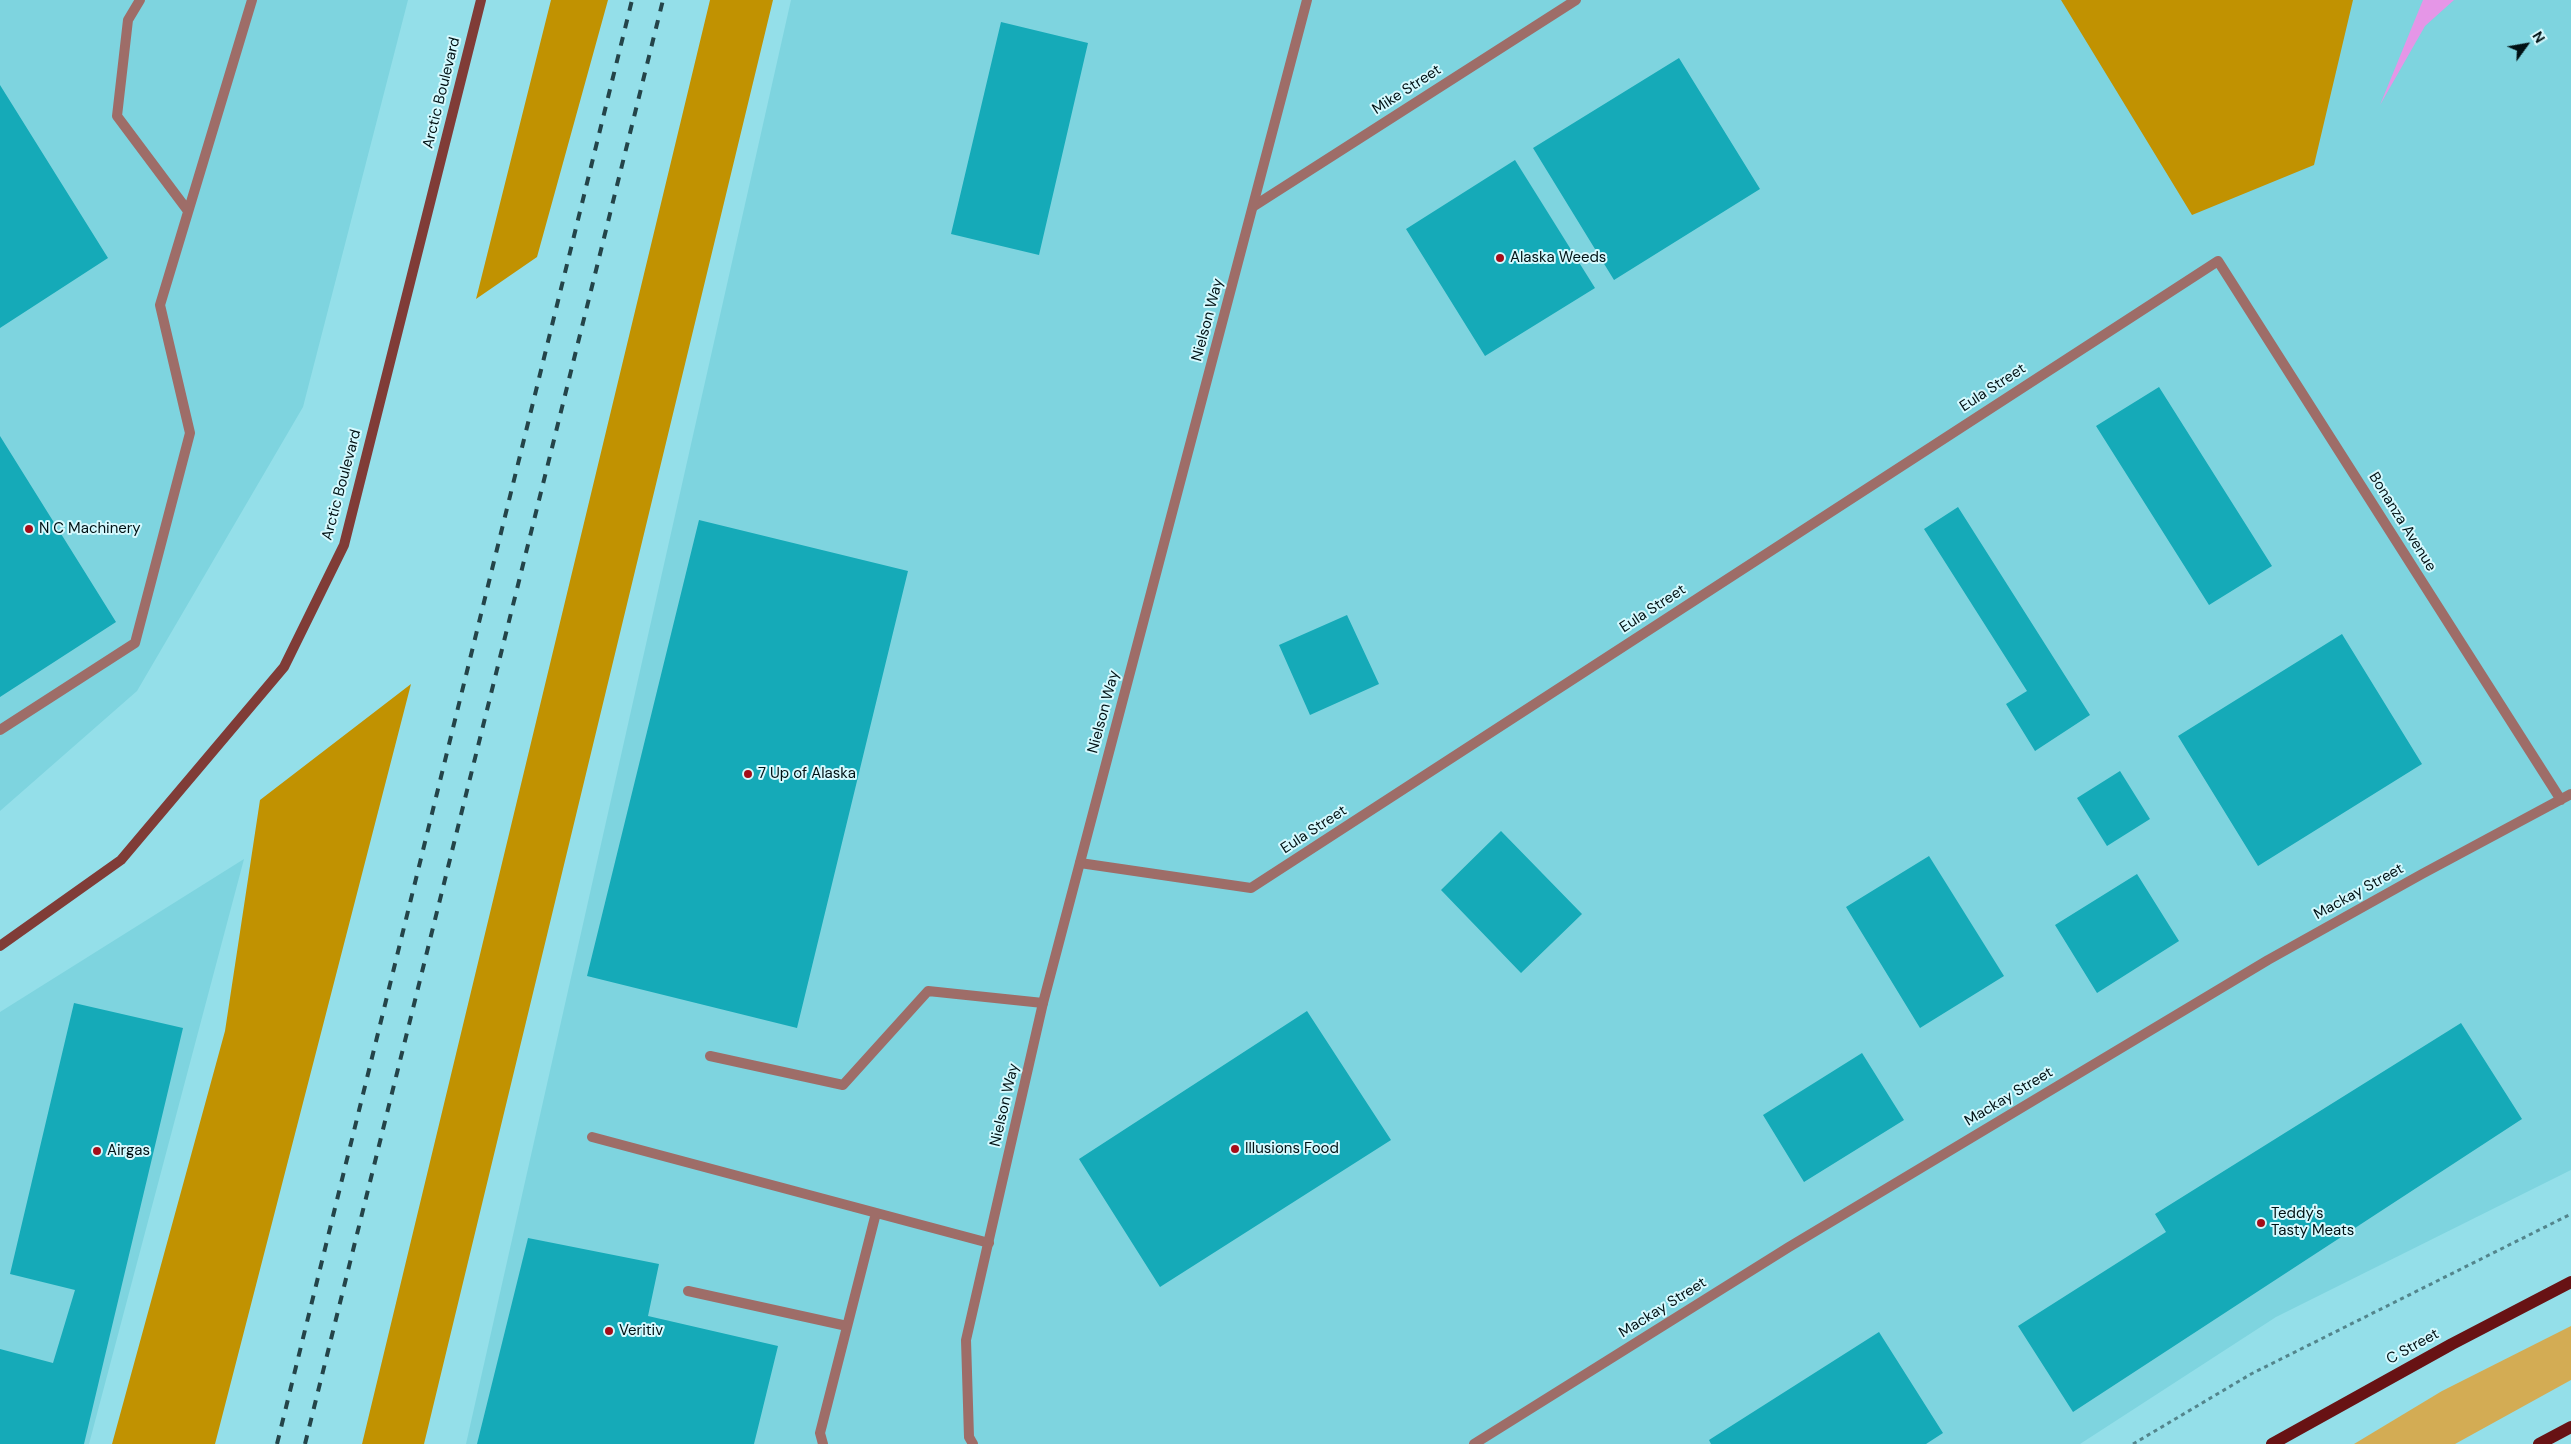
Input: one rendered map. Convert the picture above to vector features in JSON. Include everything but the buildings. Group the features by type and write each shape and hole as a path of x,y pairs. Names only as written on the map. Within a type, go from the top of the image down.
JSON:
{"main road":[{"name":"Arctic Boulevard","path":"0,946 121,860 284,667 344,545 481,0"},
{"name":"C Street","path":"2272,1444 2452,1344 2571,1282"},
{"path":"2540,1444 2571,1427"}],"street":[{"path":"140,0 128,20 117,116 188,212"},
{"path":"0,730 135,643 190,433 160,305 252,0"},
{"name":"Nielson Way","path":"971,1440 966,1340 1043,1002 1307,0"},
{"name":"Mike Street","path":"1254,206 1576,0"},
{"name":"Eula Street","path":"1080,863 1251,888 2218,261"},
{"name":"Bonanza Avenue","path":"2218,261 2561,800"},
{"name":"Mackay Street","path":"1474,1444 1789,1248 2268,960 2571,794"},
{"path":"710,1056 844,1084 928,991 1043,1002"},
{"path":"592,1137 989,1243"},
{"path":"823,1444 820,1433 876,1213"},
{"path":"688,1291 847,1326"}],"path":[{"path":"2133,1444 2251,1374 2571,1214"}],"shaded area":[{"path":"0,0 408,0 303,407 137,691 0,811"},
{"path":"551,0 608,0 537,257 476,299"},
{"path":"710,0 773,0 424,1444 362,1444"},
{"path":"791,0 2571,0 2571,1170 2276,1317 2080,1444 466,1444"},
{"path":"2061,0 2353,0 2314,165 2192,215"},
{"path":"2423,0 2454,0 2425,26 2380,105"},
{"path":"411,684 215,1444 112,1444 225,1031 260,800"},
{"path":"244,859 89,1444 0,1444 0,1012"},
{"path":"2571,1326 2571,1380 2455,1444 2354,1444 2442,1391"}],"railway":[{"path":"277,1444 632,0"},
{"path":"305,1444 663,0"}],"place":[{"name":"Alaska Weeds","path":"1500,258"},
{"name":"N C Machinery","path":"29,529"},
{"name":"7 Up of Alaska","path":"748,774"},
{"name":"Illusions Food","path":"1235,1149"},
{"name":"Airgas","path":"97,1151"},
{"name":"Teddy's Tasty Meats","path":"2261,1223"},
{"name":"Veritiv","path":"609,1331"}]}
